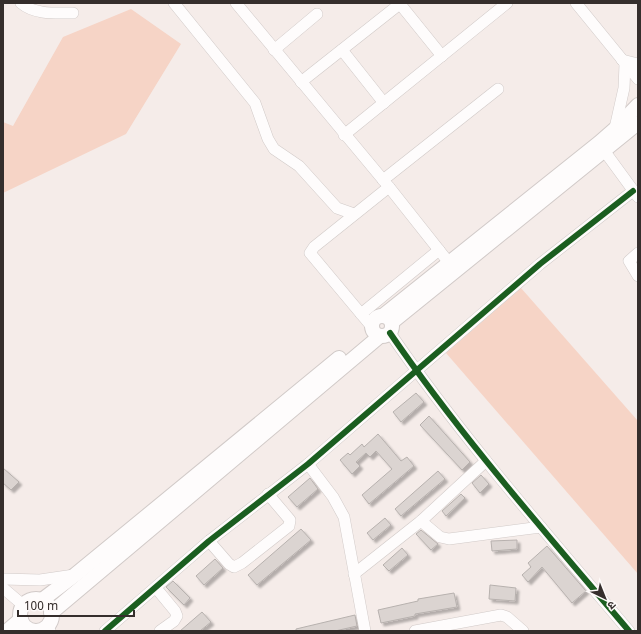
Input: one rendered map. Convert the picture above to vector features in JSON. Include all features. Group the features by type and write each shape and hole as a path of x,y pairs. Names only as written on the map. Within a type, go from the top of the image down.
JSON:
{"main road":[{"path":"7,631 25,621 32,600 42,600 75,575 602,147 615,129 638,104"},
{"path":"51,613 382,327 450,264 602,147 638,123"},
{"path":"25,621 38,630 48,629 51,613 48,605 42,600"}],"street":[{"path":"21,3 32,10 41,12 73,14"},
{"path":"174,3 255,103 268,139 274,149 299,166 337,208 354,214"},
{"path":"236,3 386,184 450,264"},
{"path":"300,82 400,3 442,56"},
{"path":"344,135 507,3"},
{"path":"576,3 638,79"},
{"path":"274,50 317,14"},
{"path":"342,50 384,104"},
{"path":"624,62 638,64"},
{"path":"615,129 623,98 624,62"},
{"path":"498,88 314,247 310,253 361,314 382,327 486,461 629,631"},
{"path":"105,631 120,627 156,588 209,540 308,464 540,264 636,194 602,147"},
{"path":"361,314 439,250"},
{"path":"638,253 629,261 638,276"},
{"path":"354,574 421,520 486,461"},
{"path":"308,464 341,510 366,631"},
{"path":"209,540 234,567 242,563 289,526 290,520 268,494"},
{"path":"421,520 440,537 449,539 541,527"},
{"path":"3,579 40,580 75,575"},
{"path":"3,588 25,621"},
{"path":"156,588 175,611 177,616 174,621 160,631"},
{"path":"415,631 435,629 501,615 507,617 523,631"},
{"path":"634,631 638,628"}],"shaded area":[{"path":"131,9 181,44 126,134 3,193 3,122 13,126 63,37"},
{"path":"521,288 638,421 638,574 446,353"}],"building":[{"path":"416,393 424,402 401,422 393,412"},
{"path":"429,416 470,462 462,470 420,425"},
{"path":"378,434 401,461 407,457 414,466 369,504 362,495 392,469 376,451 370,457 366,453 356,462 360,466 352,474 340,460 348,453 350,455 362,444 364,447"},
{"path":"3,468 19,482 11,490 3,483"},
{"path":"438,471 445,479 401,516 395,509"},
{"path":"481,475 489,484 480,493 472,483"},
{"path":"310,478 318,489 297,507 288,497"},
{"path":"461,494 465,498 446,516 442,511"},
{"path":"385,518 391,525 373,540 367,533"},
{"path":"301,529 311,540 257,585 248,575"},
{"path":"421,530 438,544 431,550 416,534"},
{"path":"517,540 517,549 492,551 491,541"},
{"path":"547,546 586,591 572,603 542,567 528,582 522,575 531,567 528,563"},
{"path":"402,548 408,555 389,571 383,565"},
{"path":"215,559 223,568 204,585 196,576"},
{"path":"173,581 190,598 184,605 166,587"},
{"path":"490,585 516,588 515,601 489,599"},
{"path":"454,593 457,607 415,614 415,616 381,623 378,610 418,601 418,599"},
{"path":"202,612 211,622 200,631 180,631"},
{"path":"355,615 357,626 335,631 296,631 296,629"}],"cycle path":[{"path":"105,631 209,541 308,464 540,264 633,191"},
{"path":"390,333 446,410 476,448 536,522 629,631"}]}
